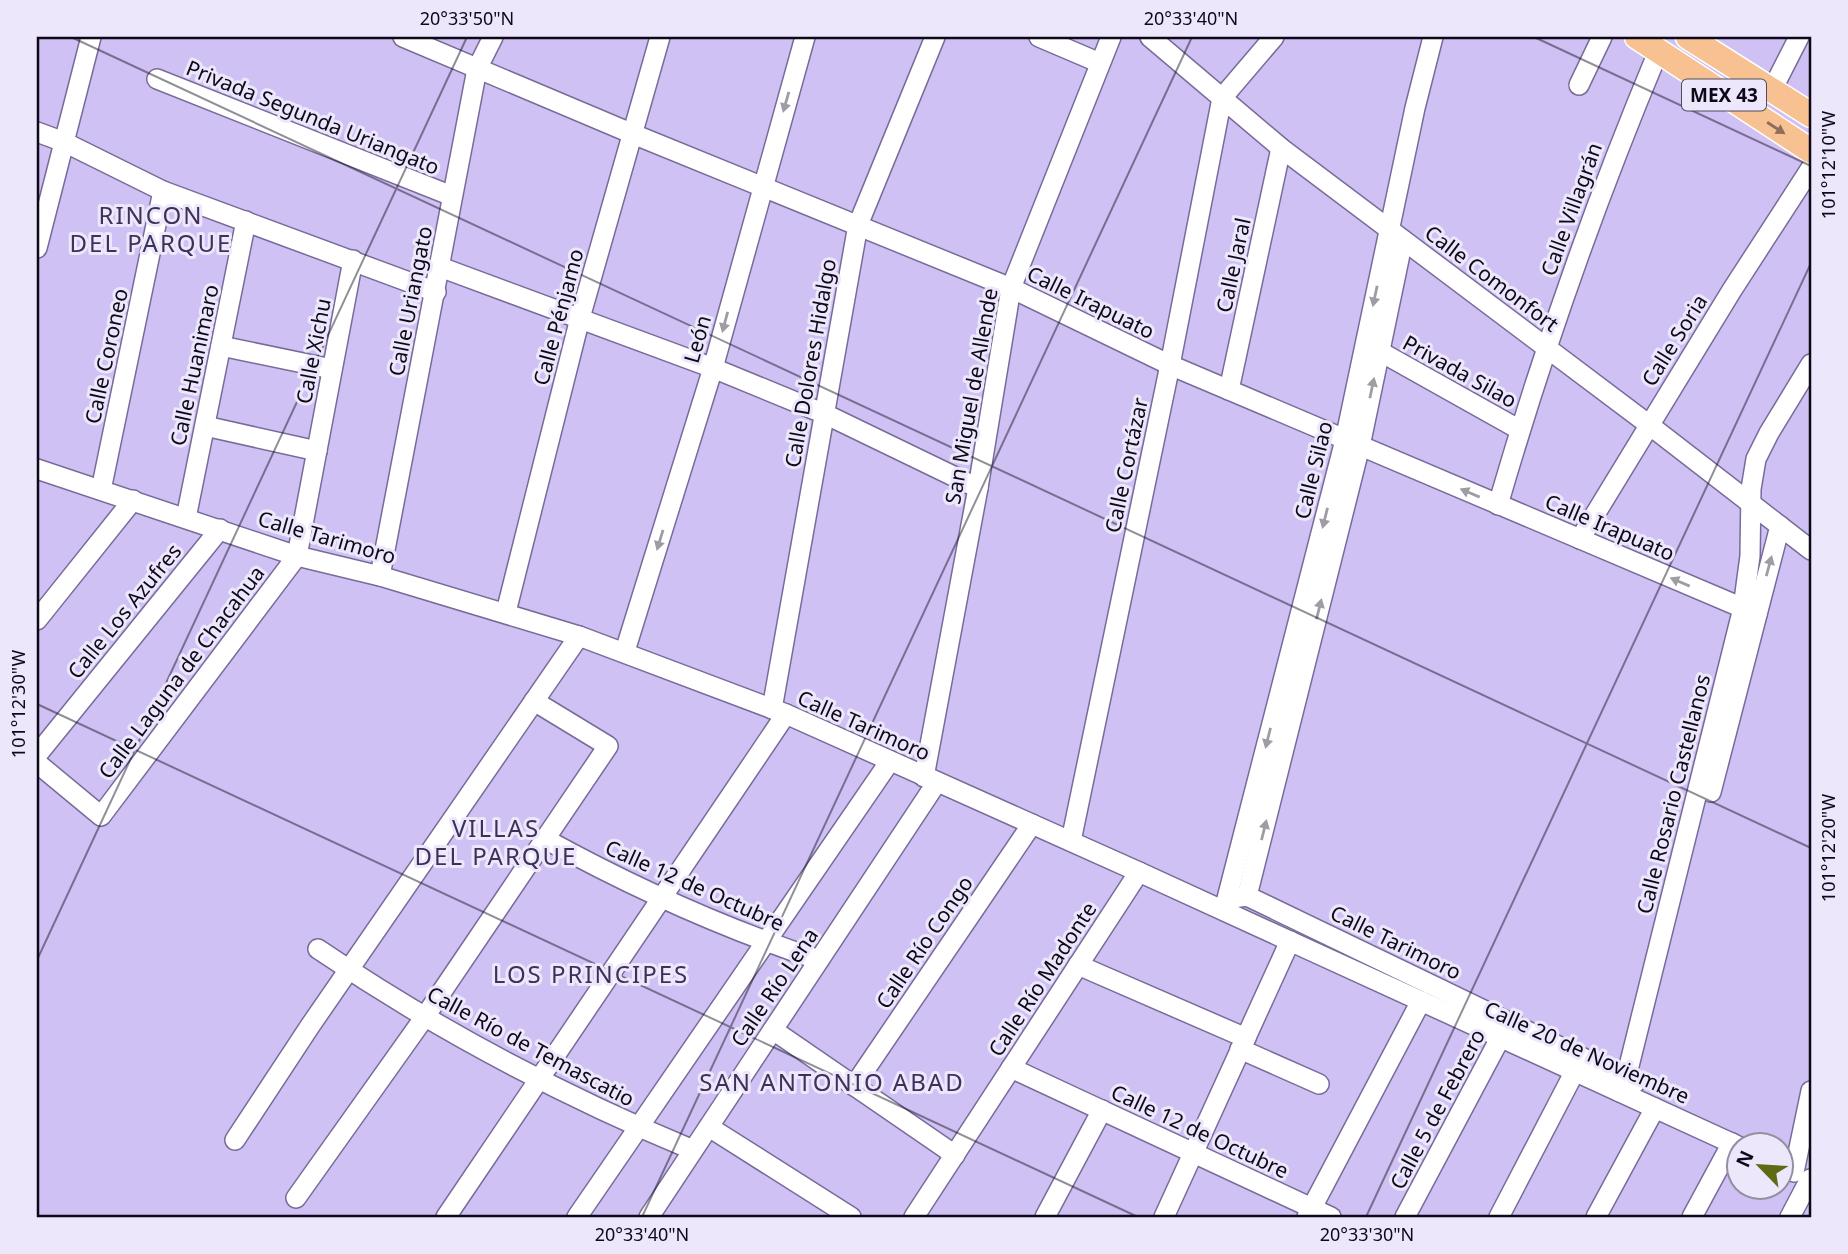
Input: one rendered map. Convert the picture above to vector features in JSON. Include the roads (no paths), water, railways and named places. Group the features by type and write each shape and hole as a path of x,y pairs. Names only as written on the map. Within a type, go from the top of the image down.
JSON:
{"main road":[{"name":"MEX 43","path":"1637,37 1811,151"},
{"name":"MEX 43","path":"1688,37 1811,115"}],"street":[{"path":"37,248 91,37"},
{"name":"Calle Irapuato","path":"403,37 1012,288 1170,365 1750,611"},
{"name":"Calle Uriangato","path":"380,576 477,69 493,37"},
{"name":"Calle Pénjamo","path":"506,612 580,318 660,37"},
{"name":"León","path":"625,651 713,369 804,37"},
{"name":"Calle Dolores Hidalgo","path":"446,1217 661,900 779,712 825,414 858,225 935,37"},
{"path":"1039,37 1100,63"},
{"name":"San Miguel de Allende","path":"930,779 1012,288 1111,37"},
{"name":"Calle Comonfort","path":"1150,37 1282,148 1811,550"},
{"path":"1222,98 1274,37"},
{"name":"Calle Silao","path":"1247,896 1352,443 1396,234 1433,37"},
{"path":"1579,85 1602,37"},
{"path":"1772,90 1799,37"},
{"name":"Calle Villagrán","path":"1498,505 1546,347 1585,236 1658,52"},
{"name":"Privada Segunda Uriangato","path":"156,79 452,196"},
{"name":"Calle Cortázar","path":"1070,841 1170,365 1222,98"},
{"path":"37,132 64,142 163,191 436,292"},
{"name":"Calle Jaral","path":"1229,390 1282,148"},
{"name":"Calle Soria","path":"1580,539 1648,424 1811,168"},
{"name":"Calle Coroneo","path":"101,489 163,191"},
{"name":"Calle Huanimaro","path":"186,517 246,221"},
{"name":"Calle Silao","path":"1224,910 1379,351 1396,234"},
{"name":"Calle Xichu","path":"297,556 353,260"},
{"path":"440,267 580,318 825,414 978,488"},
{"path":"221,346 332,369"},
{"name":"Privada Silao","path":"1379,351 1520,430"},
{"name":"Calle Rosario Castellanos","path":"1750,611 1753,474 1761,446 1811,364"},
{"path":"205,426 317,451"},
{"name":"Calle Tarimoro","path":"39,473 101,489 297,556 380,576 506,612 625,651 779,712 1224,910"},
{"path":"37,620 133,500"},
{"name":"Calle Rosario Castellanos","path":"1628,1087 1750,611 1780,526"},
{"name":"Calle Los Azufres","path":"37,755 220,529"},
{"name":"Calle Laguna de Chacahua","path":"37,763 101,816 297,556"},
{"path":"236,1140 272,1082 579,636"},
{"path":"296,1198 425,1018 608,746 534,701"},
{"path":"577,1217 890,761"},
{"name":"Calle Río Lena","path":"649,1217 819,960 930,779"},
{"name":"Calle Río Congo","path":"854,1086 1032,824"},
{"name":"Calle 12 de Octubre","path":"545,839 661,900 819,960"},
{"name":"Calle Río Madonte","path":"914,1217 1139,872"},
{"path":"1224,910 1231,901 1247,896"},
{"name":"Calle Tarimoro","path":"1247,896 1504,1030 1628,1087"},
{"name":"Calle 20 de Noviembre","path":"1224,910 1421,1001 1504,1030 1575,1071 1628,1087 1655,1108 1726,1140"},
{"path":"1164,1217 1290,941"},
{"name":"Calle Río de Temascatio","path":"318,949 425,1018 538,1080 638,1128 693,1150"},
{"path":"1078,965 1243,1044 1319,1084"},
{"path":"1310,1213 1421,1001"},
{"path":"773,1030 955,1154"},
{"name":"Calle 5 de Febrero","path":"1405,1217 1504,1030"},
{"name":"Calle 12 de Octubre","path":"1011,1068 1194,1153 1310,1213 1331,1217"},
{"path":"1499,1217 1575,1071"},
{"path":"1790,1217 1811,1091"},
{"path":"1596,1217 1655,1108"},
{"path":"1045,1217 1102,1111"},
{"path":"709,1126 851,1217"},
{"path":"1692,1217 1726,1161"}],"district":[{"name":"RINCON DEL PARQUE","path":"151,228"},
{"name":"VILLAS DEL PARQUE","path":"496,841"},
{"name":"LOS PRINCIPES","path":"591,973"},
{"name":"SAN ANTONIO ABAD","path":"832,1081"}]}
